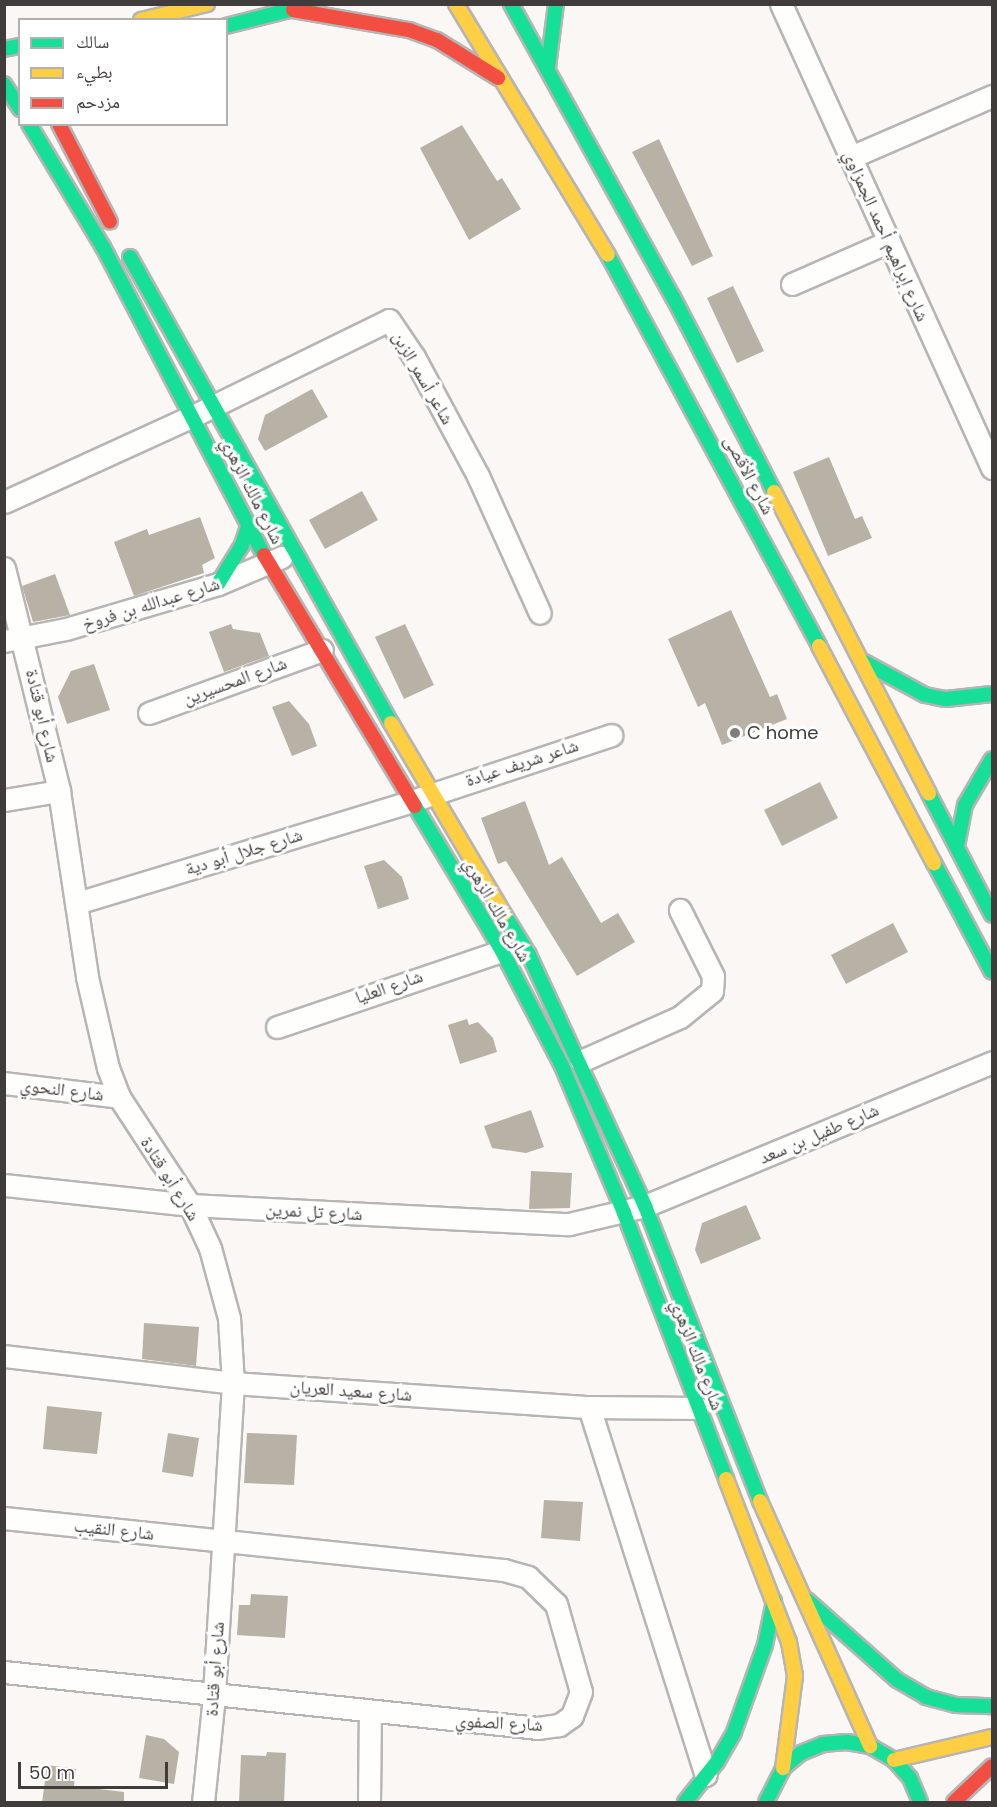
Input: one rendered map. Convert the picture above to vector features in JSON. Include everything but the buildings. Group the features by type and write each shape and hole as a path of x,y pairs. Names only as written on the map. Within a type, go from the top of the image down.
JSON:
{"street":[{"path":"149,18 207,4"},
{"path":"228,26 311,4"},
{"name":"شارع الأقصى","path":"456,4 506,83 670,363 993,972"},
{"name":"شارع الأقصى","path":"511,4 548,67 679,307 993,915"},
{"path":"548,67 556,4"},
{"name":"شارع إبراهيم أحمد الجمزاوي","path":"781,4 993,468"},
{"path":"293,10 409,30 437,40 506,83"},
{"path":"7,78 18,104"},
{"path":"851,157 993,96"},
{"path":"4,107 18,114"},
{"name":"شارع مالك الزهري","path":"30,126 103,248 269,564 502,951 562,1066 624,1213 789,1642 795,1676 783,1768"},
{"name":"شارع مالك الزهري","path":"60,126 293,551 529,955 580,1061 645,1206 725,1414 800,1595 870,1746"},
{"path":"73,152 79,126"},
{"path":"792,284 888,242"},
{"name":"شاعر أسمر الزبن","path":"213,406 389,320 414,357 478,476 540,613"},
{"path":"4,502 213,406"},
{"path":"219,584 242,544 249,523"},
{"name":"شارع عبدالله بن فروخ","path":"15,641 219,584 269,564 293,551"},
{"name":"شارع أبو قتادة","path":"4,568 15,641 59,791 97,1027 119,1097 190,1206 223,1287 233,1383 214,1696 203,1803"},
{"name":"شارع المحسيرين","path":"149,712 322,650"},
{"path":"864,662 925,695 946,699 992,699"},
{"name":"شاعر شريف عيادة","path":"412,801 433,792 611,735"},
{"path":"957,846 964,805 993,759"},
{"path":"4,800 59,791"},
{"name":"شارع جلال أبو دية","path":"77,903 412,801"},
{"path":"580,1061 680,1017 712,991 713,976 680,910"},
{"name":"شارع العليا","path":"277,1027 502,951"},
{"name":"شارع طفيل بن سعد","path":"624,1213 993,1062"},
{"name":"شارع النحوي","path":"4,1083 119,1097"},
{"name":"شارع تل نمرين","path":"4,1185 190,1206 569,1224 624,1213"},
{"name":"شارع سعيد العريان","path":"4,1356 233,1383 589,1407 698,1408"},
{"path":"589,1407 706,1776"},
{"name":"شارع النقيب","path":"4,1518 224,1541"},
{"name":"شارع الصفوي","path":"214,1696 538,1728 559,1725 572,1716 581,1692 556,1604 528,1577 504,1570 224,1541"},
{"path":"800,1595 897,1680 926,1697 956,1705 993,1706"},
{"path":"686,1803 734,1732 752,1687 774,1599"},
{"path":"4,1672 214,1696"},
{"path":"369,1803 370,1712"},
{"path":"894,1760 993,1737"},
{"path":"766,1803 783,1768 801,1753 823,1744 847,1742 870,1746 894,1760 910,1778 920,1803"},
{"path":"954,1803 993,1766"}],"traffic: fast":[{"path":"511,4 673,297 774,492"},
{"path":"548,67 556,4"},
{"path":"228,25 309,5"},
{"path":"4,49 18,46"},
{"path":"4,84 18,106"},
{"path":"30,126 103,247 264,555"},
{"path":"608,255 819,646"},
{"path":"130,257 391,723"},
{"path":"218,584 242,545 249,523"},
{"path":"864,662 925,695 946,699 992,694"},
{"path":"957,846 965,805 992,759"},
{"path":"929,794 992,915"},
{"path":"415,806 502,951 562,1066 624,1213 726,1479"},
{"path":"934,863 992,972"},
{"path":"504,914 529,955 645,1206 760,1501"},
{"path":"807,1600 897,1680 926,1697 956,1705 992,1706"},
{"path":"685,1802 717,1762 734,1732 765,1645 774,1601"},
{"path":"766,1802 783,1768 801,1753 823,1744 847,1742 870,1746 894,1760 910,1778 920,1802"}],"traffic: slow":[{"path":"149,18 207,4"},
{"path":"456,4 608,255"},
{"path":"774,492 929,794"},
{"path":"819,646 934,863"},
{"path":"391,723 504,914"},
{"path":"726,1479 789,1642 795,1676 783,1768"},
{"path":"760,1501 870,1746"},
{"path":"894,1760 992,1737"}],"traffic: jam":[{"path":"293,10 409,30 437,40 498,78"},
{"path":"60,126 110,222"},
{"path":"264,555 415,806"},
{"path":"954,1802 992,1766"}],"place":[{"name":"C home","path":"735,733"}]}
